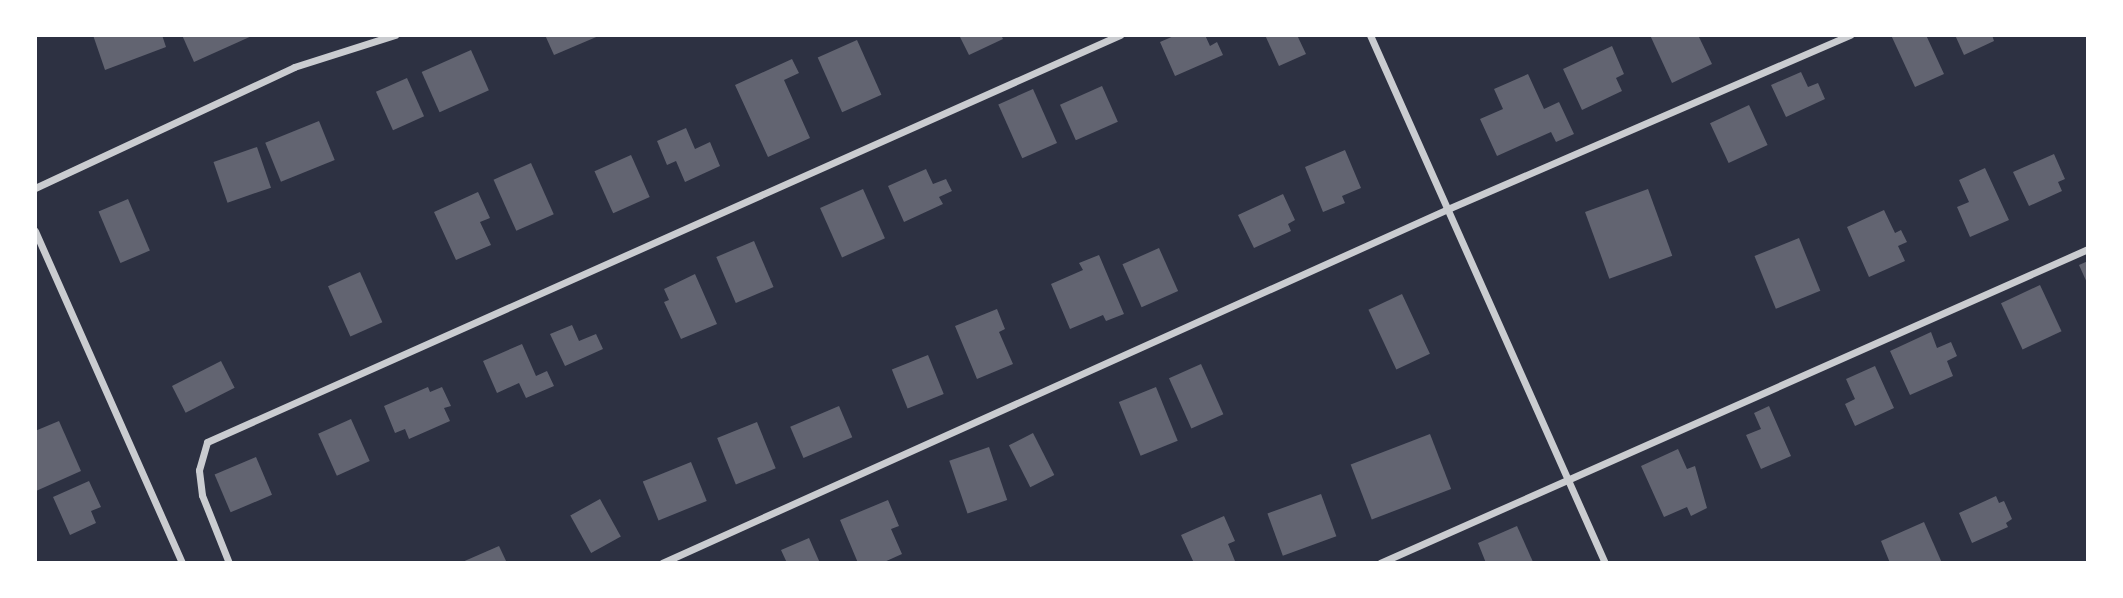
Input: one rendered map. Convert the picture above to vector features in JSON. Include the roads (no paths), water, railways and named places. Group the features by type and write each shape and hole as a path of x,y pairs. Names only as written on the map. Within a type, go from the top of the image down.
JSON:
{"street":[{"path":"35,188 294,67 395,35"},
{"path":"229,563 202,495 198,470 208,442 1120,35"},
{"path":"1370,35 1450,208 1605,563"},
{"path":"662,563 1450,208 1850,35"},
{"path":"35,231 182,563"},
{"path":"1380,563 2088,249"}]}
